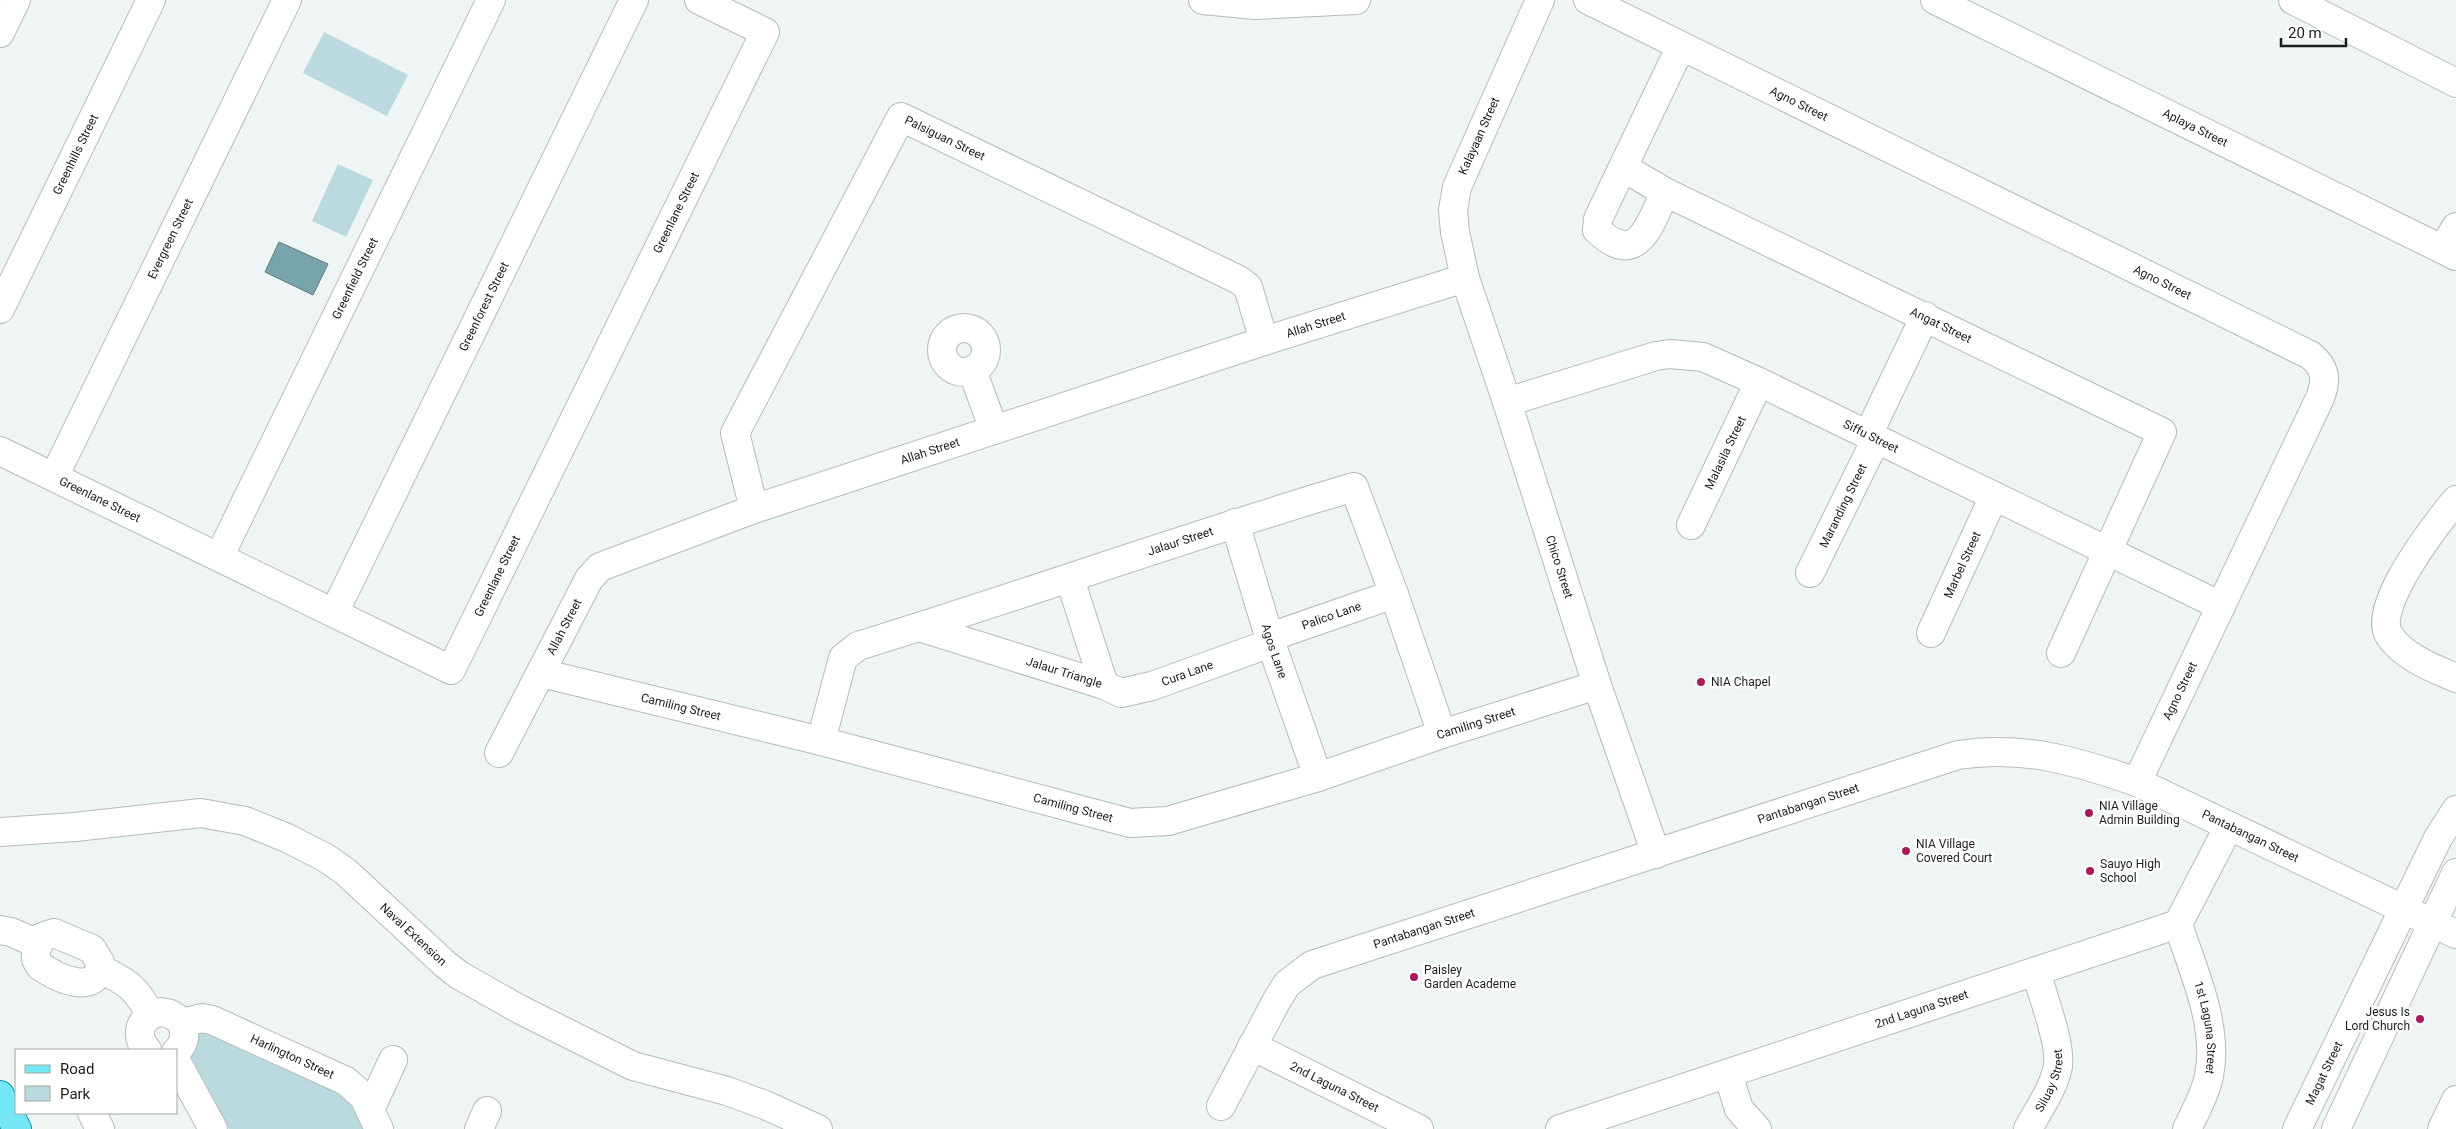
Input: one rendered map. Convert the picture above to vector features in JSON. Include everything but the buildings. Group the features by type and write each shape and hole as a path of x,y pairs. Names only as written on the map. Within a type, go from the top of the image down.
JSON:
{"main road":[{"path":"0,1095 17,1129"}],"street":[{"path":"0,34 16,0"},
{"name":"Greenhills Street","path":"0,309 151,0"},
{"name":"Evergreen Street","path":"54,477 287,0"},
{"name":"Greenfield Street","path":"219,557 491,0"},
{"name":"Greenforest Street","path":"334,613 634,0"},
{"name":"Greenlane Street","path":"0,451 452,670 765,32 699,0"},
{"path":"1203,0 1256,5 1356,0"},
{"name":"Kalayaan Street","path":"1465,278 1455,232 1453,210 1457,187 1540,0"},
{"name":"Agno Street","path":"1588,0 2310,355 2324,370 2326,378 2320,398 2137,782"},
{"name":"Aplaya Street","path":"1935,0 2452,244"},
{"path":"2306,3 2456,83"},
{"path":"1665,192 1647,232 1632,244 1621,245 1612,242 1597,230 1598,219 1681,46"},
{"name":"Palsiguan Street","path":"754,509 735,433 901,118 1239,280 1248,287 1264,341"},
{"name":"Angat Street","path":"1624,168 1665,192 2162,432 2106,550 2061,653"},
{"name":"Allah Street","path":"499,753 589,580 600,566 754,509 1264,341 1465,278"},
{"name":"Chico Street","path":"1465,278 1507,402 1597,684 1656,854"},
{"name":"Maranding Street","path":"1810,573 1925,316"},
{"name":"Siffu Street","path":"1507,402 1656,356 1670,354 1703,357 1759,382 2220,606"},
{"path":"972,370 994,430"},
{"name":"Malasila Street","path":"1691,525 1759,382"},
{"name":"Jalaur Street","path":"821,741 843,658 858,646 1070,579 1235,522 1354,488 1394,594 1442,734"},
{"name":"Marbel Street","path":"1931,633 1994,496"},
{"path":"2456,500 2400,579 2390,600 2385,619 2388,634 2398,646 2418,660 2456,678"},
{"name":"Agos Lane","path":"1235,522 1270,640 1318,777"},
{"name":"Jalaur Triangle","path":"1070,579 1104,685"},
{"name":"Palico Lane","path":"1270,640 1394,594"},
{"name":"Jalaur Triangle","path":"919,627 1104,685"},
{"name":"Cura Lane","path":"1104,685 1121,693 1144,688 1270,640"},
{"name":"Camiling Street","path":"541,673 821,741 1130,823 1168,821 1318,777 1442,734 1597,684"},
{"name":"Pantabangan Street","path":"1221,1106 1287,984 1312,964 1958,755 1977,752 2014,751 2054,757 2090,766 2137,782 2444,928"},
{"name":"Magat Street","path":"2297,1129 2443,829 2456,810"},
{"name":"Naval Extension","path":"0,832 75,827 201,813 245,821 287,838 326,858 346,872 446,965 519,1009 633,1066 726,1091 765,1105 818,1129"},
{"path":"2178,924 2229,826"},
{"path":"2336,1129 2444,928 2456,873"},
{"name":"2nd Laguna Street","path":"1560,1129 2178,924"},
{"name":"1st Laguna Street","path":"2178,924 2210,1030 2211,1052 2204,1093 2187,1129"},
{"path":"0,930 11,932 38,944"},
{"path":"48,934 62,936 92,949 97,955 100,969 90,981 80,984 73,982 40,966 35,956 38,944 42,937 48,934"},
{"path":"100,969 125,981 136,991 150,1014"},
{"name":"Siluay Street","path":"2028,1129 2051,1085 2058,1065 2055,1039 2036,971"},
{"path":"140,1048 140,1028 150,1014 168,1012 182,1023 185,1037 178,1049"},
{"name":"Harlington Street","path":"182,1023 202,1018 212,1020 346,1081 364,1097 374,1119"},
{"name":"2nd Laguna Street","path":"1252,1046 1418,1129"},
{"path":"374,1119 393,1060"},
{"path":"178,1065 213,1129"},
{"path":"1728,1074 1739,1110 1757,1129"},
{"path":"2442,1129 2456,1100"},
{"path":"92,1114 100,1129"}],"green space":[{"path":"324,32 408,75 387,116 303,73"},
{"path":"338,164 373,180 346,237 312,221"},
{"path":"199,1026 347,1089 367,1129 229,1129 187,1049"}],"shaded area":[{"path":"279,242 328,264 313,295 265,272"}],"place":[{"name":"NIA Chapel","path":"1701,682"},
{"name":"NIA Village Admin Building","path":"2089,813"},
{"name":"NIA Village Covered Court","path":"1906,851"},
{"name":"Sauyo High School","path":"2090,871"},
{"name":"Paisley Garden Academe","path":"1414,977"},
{"name":"Jesus Is Lord Church","path":"2420,1019"}]}
